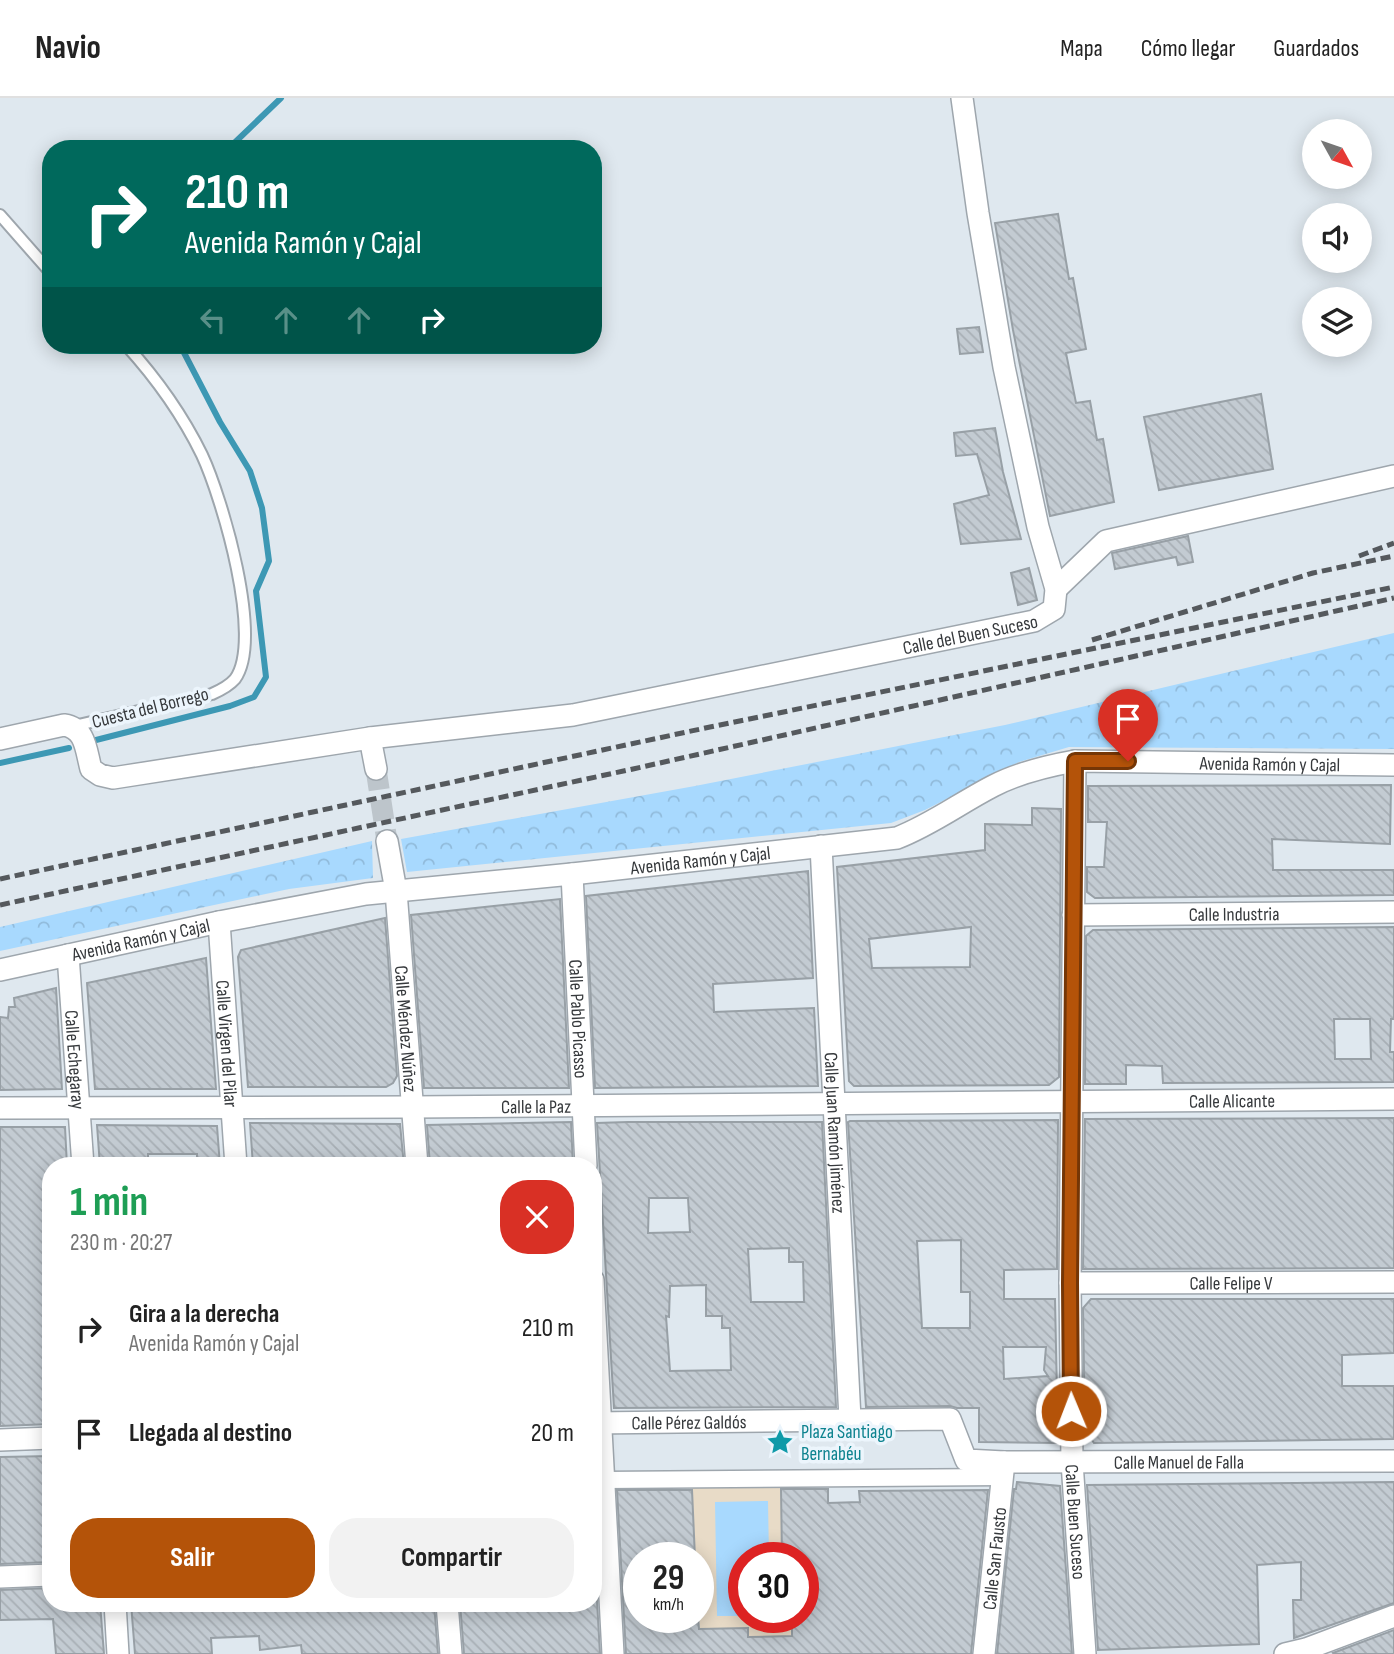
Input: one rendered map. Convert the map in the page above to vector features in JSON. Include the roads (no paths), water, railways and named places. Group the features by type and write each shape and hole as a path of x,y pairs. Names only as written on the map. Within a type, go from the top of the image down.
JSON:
{"street":[{"name":"Calle del Buen Suceso","path":"370,738 573,715 1034,621 1054,609 1056,589 1038,527 1004,367 962,98"},
{"path":"1056,589 1106,541 1394,477"},
{"path":"0,738 64,725 74,726 82,734 91,769 113,778 370,738 376,769"},
{"name":"Avenida Ramón y Cajal","path":"0,970 219,922 355,896 897,838 919,829 1010,778 1075,761 1394,765"},
{"name":"Calle Buen Suceso","path":"1075,761 1070,1283 1072,1462 1085,1654"},
{"name":"Calle Méndez Núñez","path":"387,842 396,891 416,1157"},
{"name":"Calle Juan Ramón Jiménez","path":"821,846 850,1419"},
{"name":"Calle Pablo Picasso","path":"572,874 586,1157"},
{"name":"Calle Industria","path":"1073,915 1394,912"},
{"name":"Calle Virgen del Pilar","path":"219,922 235,1157"},
{"name":"Calle Echegaray","path":"68,955 82,1157"},
{"name":"Calle Alicante","path":"1071,1102 1394,1099"},
{"name":"Calle la Paz","path":"0,1108 1071,1102"},
{"name":"Calle Felipe V","path":"1070,1283 1394,1282"},
{"name":"Calle Pérez Galdós","path":"602,1423 950,1419 966,1460"},
{"path":"0,1440 42,1438"},
{"name":"Calle Manuel de Falla","path":"966,1460 1004,1470 1072,1462 1394,1461"},
{"path":"602,1461 613,1654"},
{"path":"604,1480 1004,1470"},
{"name":"Calle San Fausto","path":"984,1654 1004,1470"},
{"path":"0,1577 42,1575"},
{"path":"116,1612 118,1654"},
{"path":"448,1612 451,1654"},
{"path":"1285,1654 1306,1649 1394,1616"}],"lane":[{"path":"0,215 42,263"},
{"name":"Cuesta del Borrego","path":"74,726 219,691 234,680 241,667 244,651 245,628 233,548 216,489 187,428 160,386 133,354"}],"waterway":[{"path":"237,140 281,98"},
{"path":"96,740 230,706 254,697 266,677 256,591 269,561 262,508 250,471 220,422 185,354"},
{"path":"0,763 69,748"}],"tunnel":[{"path":"376,769 387,841"}],"railway":[{"path":"1359,556 1394,543"},
{"path":"1092,640 1313,573 1394,556"},
{"path":"0,879 710,727 1394,587"},
{"path":"0,905 633,769 1394,598"}],"place":[{"name":"Plaza Santiago Bernabéu","path":"780,1442"}]}
